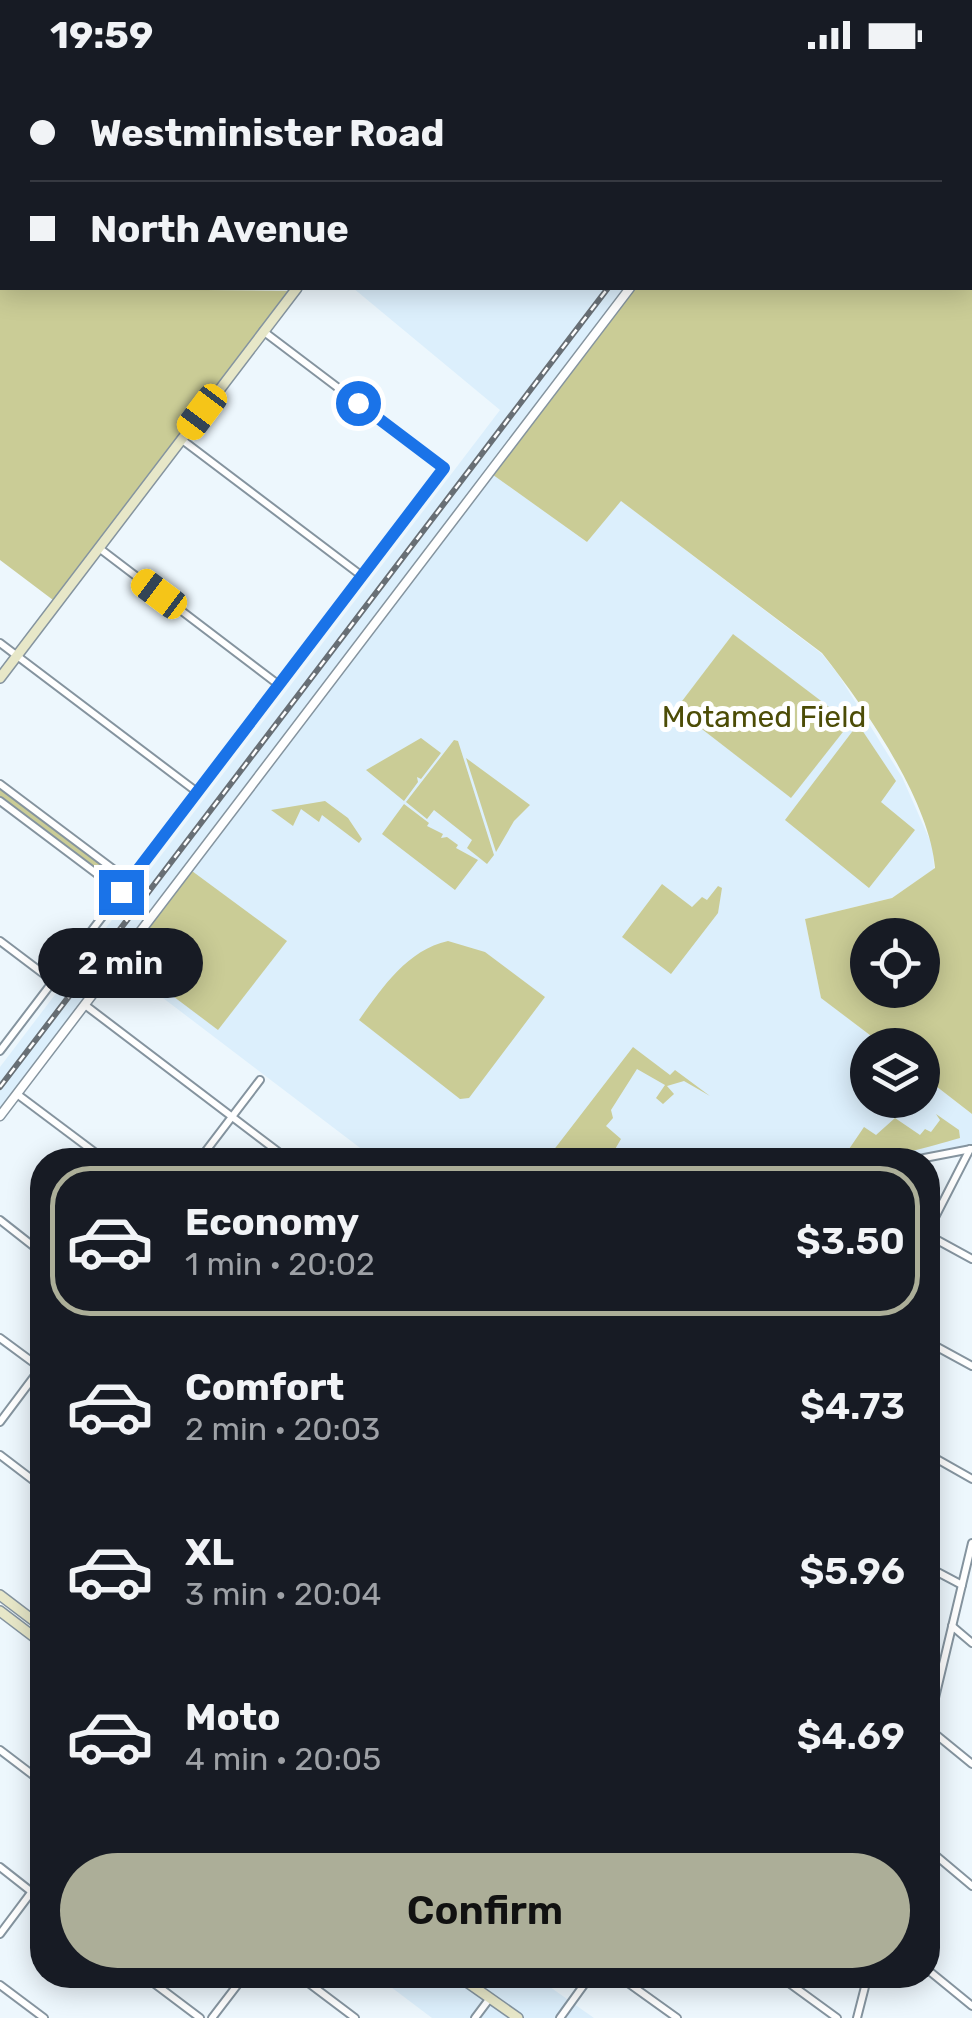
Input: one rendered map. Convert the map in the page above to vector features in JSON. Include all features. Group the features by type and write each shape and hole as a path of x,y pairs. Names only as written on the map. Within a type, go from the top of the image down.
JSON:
{"main road":[{"path":"0,678 295,290"},
{"path":"0,1594 30,1618"},
{"path":"0,1611 30,1634"},
{"path":"476,1988 518,2018"}],"street":[{"path":"0,1116 628,290"},
{"path":"0,1051 444,468 263,331"},
{"path":"181,439 362,576"},
{"path":"98,548 279,684"},
{"path":"0,644 197,792"},
{"path":"0,784 129,881"},
{"path":"0,800 121,892"},
{"path":"34,826 42,815"},
{"path":"0,941 53,981"},
{"path":"84,1005 274,1148"},
{"path":"208,1148 260,1080"},
{"path":"17,1094 89,1148"},
{"path":"940,1155 971,1149"},
{"path":"940,1210 971,1149"},
{"path":"0,1220 30,1243"},
{"path":"940,1240 972,1259"},
{"path":"0,1338 30,1359"},
{"path":"940,1349 972,1366"},
{"path":"0,1422 30,1383"},
{"path":"0,1455 30,1478"},
{"path":"940,1461 972,1479"},
{"path":"940,1672 972,1543"},
{"path":"940,1573 962,1585"},
{"path":"952,1626 972,1643"},
{"path":"940,1737 972,1764"},
{"path":"0,1750 30,1773"},
{"path":"940,1860 972,1886"},
{"path":"0,1868 30,1890"},
{"path":"0,1934 30,1895"},
{"path":"940,1980 972,2006"},
{"path":"0,1984 44,2018"},
{"path":"160,1988 200,2018"},
{"path":"212,2018 235,1988"},
{"path":"315,1988 354,2018"},
{"path":"560,2018 581,1988"},
{"path":"635,1988 677,2018"},
{"path":"796,1988 837,2018"},
{"path":"857,2018 865,1988"},
{"path":"475,2018 490,1998"}],"shaded area":[{"path":"355,290 627,290 490,472 587,542 620,500 822,654 838,674 902,777 933,847 934,869 892,898 805,919 821,997 860,1028 850,1028 850,1118 940,1118 940,1089 972,1114 972,1147 940,1154 940,1148 360,1148 117,963 0,1117 0,1067 500,410"},
{"path":"392,1988 551,1988 594,2018 432,2018"}],"green space":[{"path":"0,290 295,291 57,603 0,560"},
{"path":"632,290 972,290 972,1114 940,1089 940,1028 861,1028 821,998 805,919 892,898 935,868 921,814 875,727 822,653 621,501 587,542 489,472"},
{"name":"Motamed Field","path":"733,634 850,723 791,798 676,709"},
{"path":"858,724 896,781 881,802 915,830 869,888 785,820"},
{"path":"421,738 441,753 421,779 417,777 418,782 404,801 366,770"},
{"path":"454,740 458,741 494,855 487,864 467,848 472,840 434,810 427,819 406,802"},
{"path":"466,758 530,805 514,821 496,852"},
{"path":"0,785 127,882 121,890 0,799"},
{"path":"325,801 348,818 362,839 359,843 322,815 319,822 301,809 293,826 271,810"},
{"path":"404,804 429,823 427,826 443,834 441,838 447,837 458,845 456,848 478,860 455,890 382,834"},
{"path":"192,871 287,941 218,1030 125,960"},
{"path":"662,884 692,907 702,897 707,900 718,886 722,888 718,913 671,974 622,937"},
{"path":"448,941 485,952 545,997 469,1098 460,1099 359,1020 386,983 408,962"},
{"path":"633,1047 670,1075 675,1070 710,1096 684,1081 667,1086 674,1094 663,1104 656,1098 665,1085 637,1069 611,1110 613,1118 606,1126 621,1139 616,1148 555,1148"},
{"path":"940,1117 959,1130 960,1138 922,1148 850,1148 864,1127 876,1135 895,1118 920,1135 925,1129 931,1132"}],"railway":[{"path":"0,1087 606,290"}],"route":[{"path":"121,892 444,468 358,403"}]}
